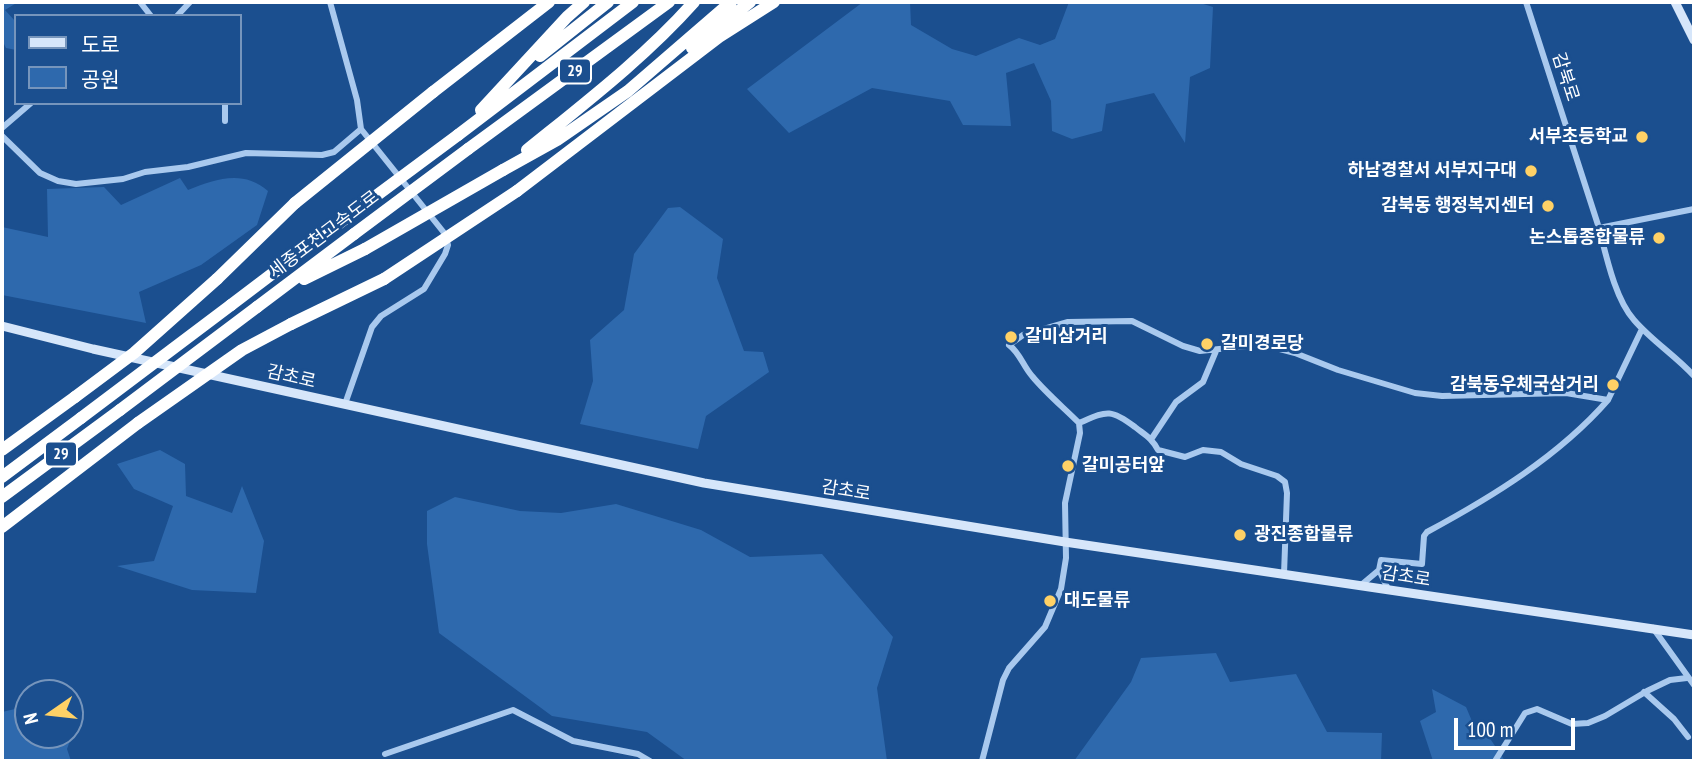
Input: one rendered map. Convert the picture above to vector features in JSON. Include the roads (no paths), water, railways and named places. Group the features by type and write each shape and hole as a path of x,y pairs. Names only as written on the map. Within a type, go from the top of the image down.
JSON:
{"highway":[{"path":"433,92 488,43 541,2"},
{"path":"2,450 134,353 217,279 295,203 549,2"},
{"path":"458,135 584,2"},
{"path":"508,81 608,2"},
{"name":"세종포천고속도로","path":"2,477 634,2"},
{"name":"세종포천고속도로","path":"2,497 669,2"},
{"path":"503,170 617,76 694,2"},
{"path":"272,295 365,248 557,140 628,91 731,2"},
{"path":"560,158 750,2"},
{"path":"2,527 138,423 242,350 384,279 517,191 719,37 774,2"}],"main road":[{"path":"1675,2 1694,40"},
{"name":"감초로","path":"2,326 704,483 1065,542 1694,635"}],"street":[{"path":"330,2 357,100 361,129 445,234 447,244 445,254 424,289 381,316 373,327 345,404"},
{"name":"감북로","path":"1526,2 1622,300 1642,329 1694,376"},
{"path":"2,128 29,105"},
{"path":"225,105 225,121"},
{"path":"2,136 40,173 58,181 76,184 123,179 145,172 188,167 246,153 323,155 334,152 361,129"},
{"path":"1599,228 1694,209"},
{"path":"1079,423 1029,373 1016,351 1009,345 1017,339 1068,322 1132,321 1183,346 1200,351 1258,345 1276,348 1338,370 1429,395 1566,393 1608,400"},
{"path":"1388,591 1379,570 1381,560 1422,564 1424,536 1427,532 1526,473 1594,416 1608,400 1642,329"},
{"path":"1152,438 1176,402 1203,382 1216,351"},
{"path":"1079,423 1102,413 1119,414 1152,438 1158,450 1185,457 1203,450 1221,452 1241,464 1277,476 1284,482 1287,493 1284,574"},
{"path":"982,761 1003,680 1009,668 1045,627 1061,589 1066,558 1065,503 1074,465 1079,423"},
{"path":"1360,586 1379,570"},
{"path":"1653,628 1694,685"},
{"path":"1495,761 1525,713 1537,709 1572,724 1588,723 1605,716 1644,692 1671,680 1687,678"},
{"path":"1644,692 1674,719 1688,737"},
{"path":"385,754 513,710 573,741 638,754 650,761"}],"place":[{"name":"서부초등학교","path":"1642,137"},
{"name":"하남경찰서 서부지구대","path":"1531,171"},
{"name":"감북동 행정복지센터","path":"1548,206"},
{"name":"논스톱종합물류","path":"1659,238"},
{"name":"갈미삼거리","path":"1011,337"},
{"name":"갈미경로당","path":"1207,344"},
{"name":"감북동우체국삼거리","path":"1613,385"},
{"name":"갈미공터앞","path":"1068,466"},
{"name":"광진종합물류","path":"1240,535"},
{"name":"대도물류","path":"1050,601"}]}
